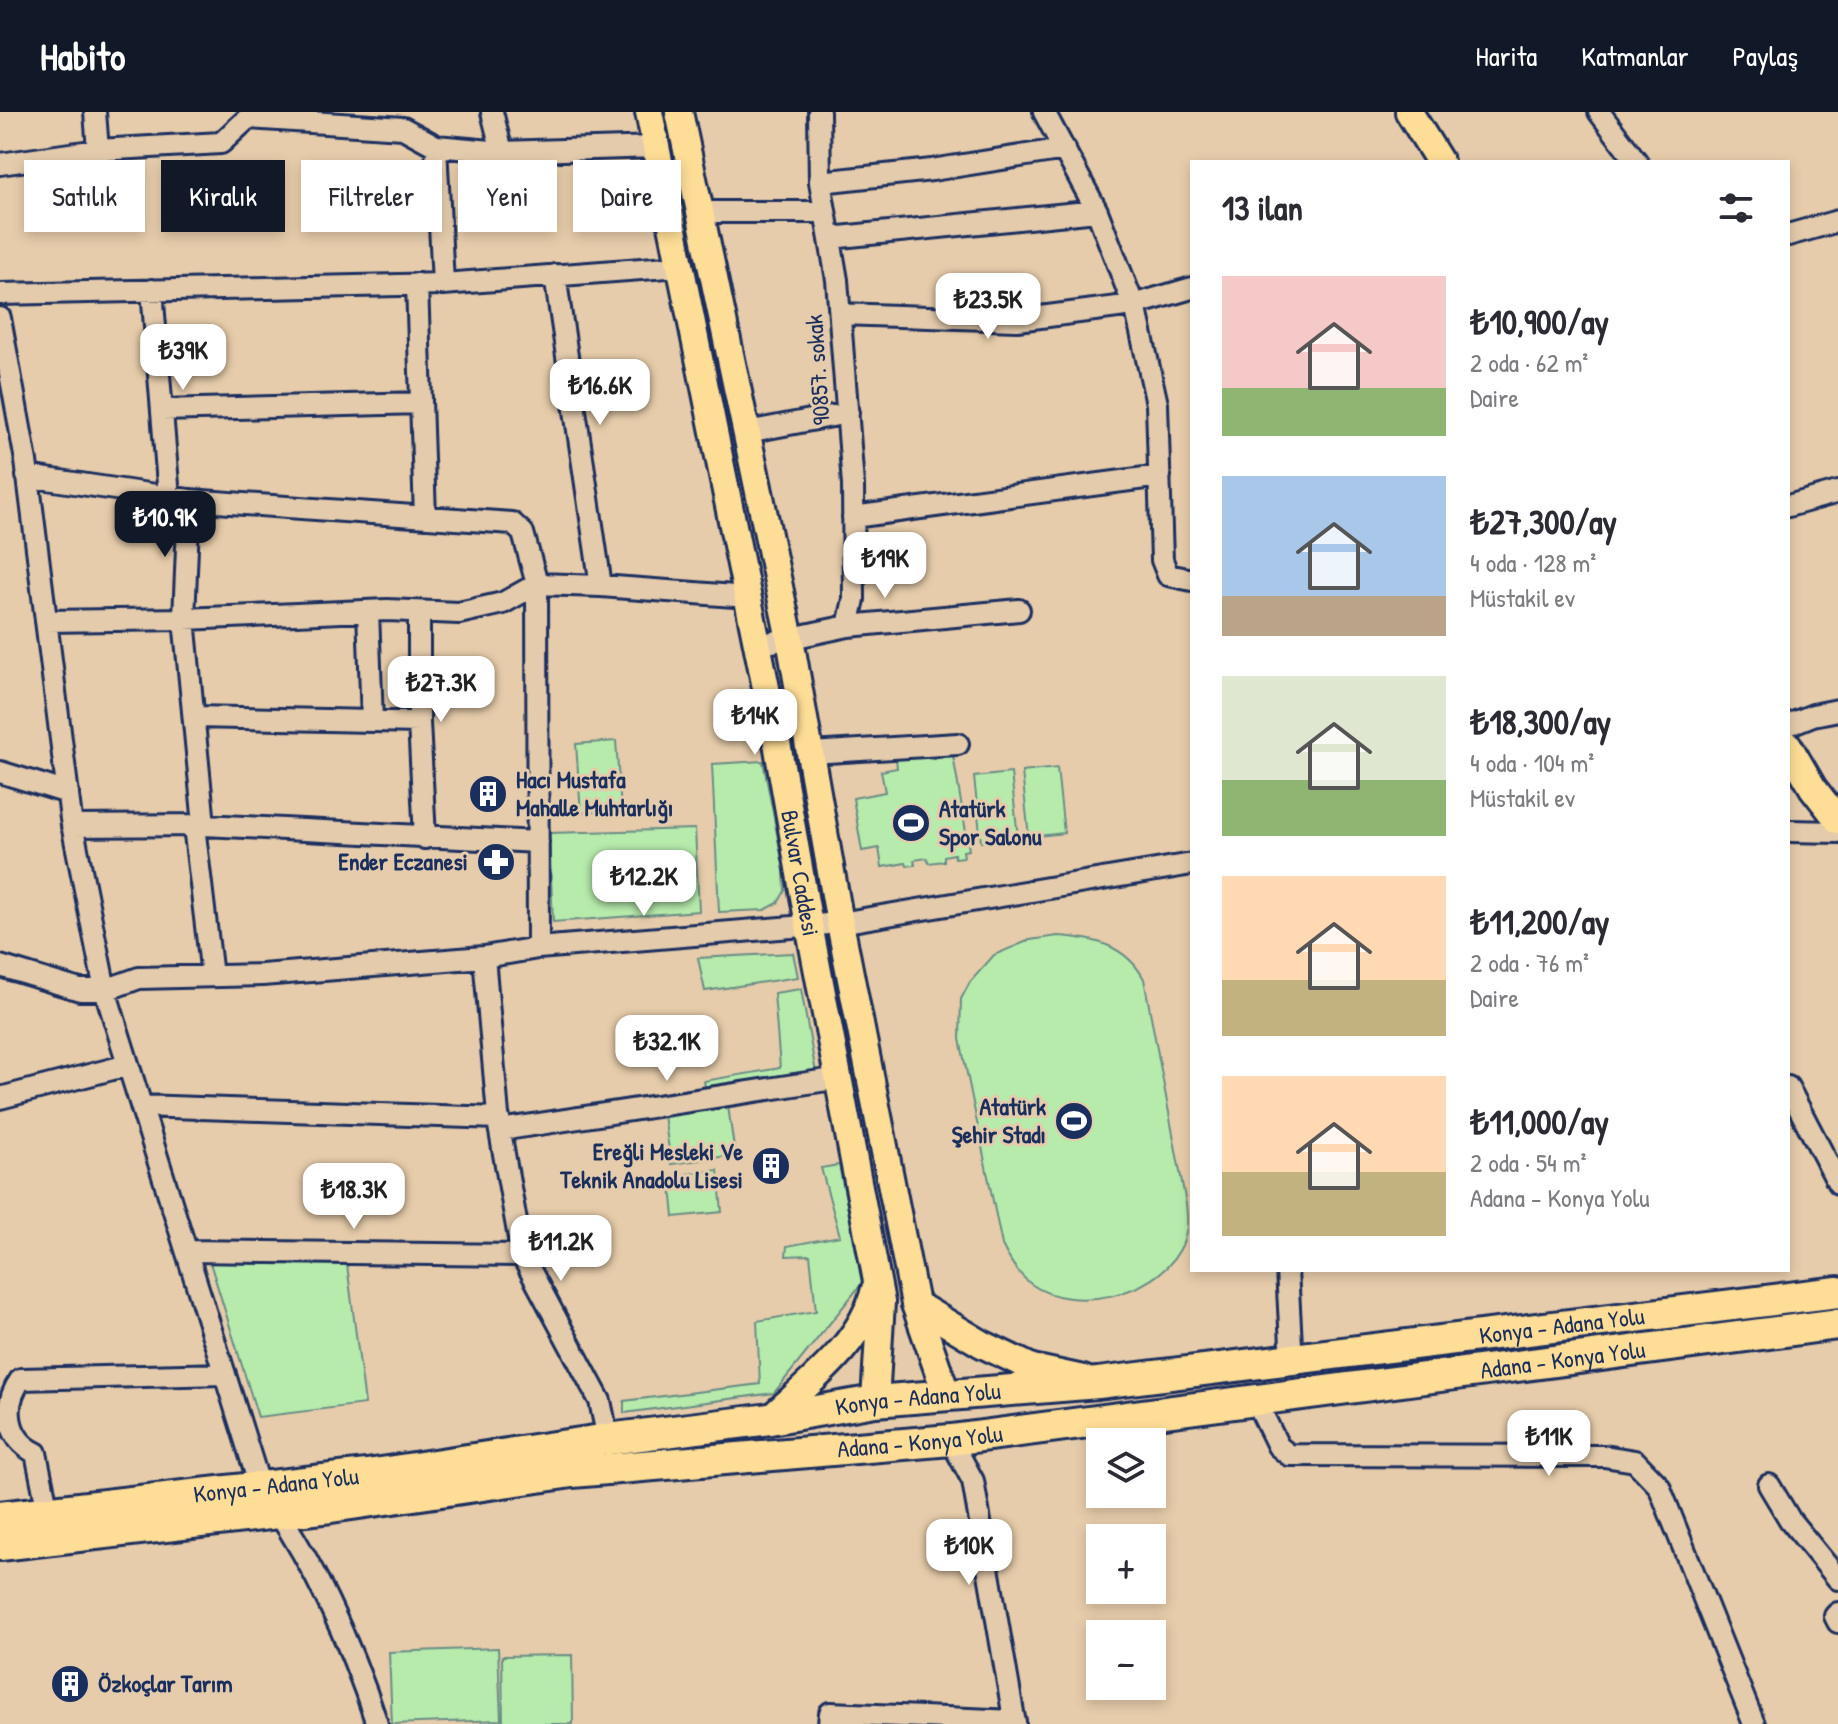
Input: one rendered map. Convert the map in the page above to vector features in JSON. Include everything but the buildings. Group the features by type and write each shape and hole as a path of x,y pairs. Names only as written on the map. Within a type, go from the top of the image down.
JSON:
{"highway":[{"name":"Konya - Adana Yolu","path":"0,1517 367,1475 608,1439 770,1419 875,1401 1098,1383 1838,1292"},
{"name":"Adana - Konya Yolu","path":"0,1545 279,1513 572,1472 951,1440 1838,1324"},
{"path":"947,1396 951,1440"},
{"path":"875,1401 880,1447"}],"main road":[{"name":"Bulvar Caddesi","path":"649,112 758,645 877,1278 881,1302 875,1401"},
{"path":"679,112 790,639 840,923 915,1304 947,1396"},
{"path":"1409,112 1439,160"},
{"path":"1790,748 1829,800 1838,820"},
{"path":"770,1419 848,1343 870,1309 877,1278"},
{"path":"915,1304 982,1344 1032,1368 1098,1383"}],"street":[{"path":"95,112 98,150"},
{"path":"492,112 502,152"},
{"name":"90857. sokak","path":"819,112 820,182 840,314 848,413 854,599 848,626"},
{"path":"1069,112 1047,117 1097,211 1133,305 1157,404 1162,560 1168,575 1190,580"},
{"path":"1599,112 1635,160"},
{"path":"0,164 98,150 221,143 247,115 403,128 436,146 502,152 656,147"},
{"path":"436,146 443,284"},
{"path":"820,182 932,170 1065,149"},
{"path":"830,238 1097,211"},
{"path":"702,212 825,212"},
{"path":"1790,234 1838,221"},
{"path":"0,294 443,284 681,266"},
{"path":"555,275 601,586"},
{"path":"417,284 425,517"},
{"path":"840,314 1017,320 1133,305 1190,289"},
{"path":"152,290 162,410 179,498 184,619 212,976"},
{"path":"0,318 27,476 72,826 105,990 260,1487 279,1513 358,1664 377,1724"},
{"path":"162,410 421,403"},
{"path":"747,432 848,413"},
{"path":"27,476 179,498 512,523 523,533 537,584 538,948"},
{"path":"853,517 1160,476"},
{"path":"1790,505 1838,492"},
{"path":"46,621 368,611 459,613 503,603 537,584 748,597"},
{"path":"758,645 848,626 1019,610"},
{"path":"368,611 372,721"},
{"path":"419,612 419,722 425,838"},
{"path":"1790,724 1838,710"},
{"path":"194,717 419,722"},
{"path":"811,753 958,744"},
{"path":"0,772 68,793"},
{"path":"72,826 199,826 538,842"},
{"path":"1790,831 1838,832"},
{"path":"0,966 80,990 105,990 139,978 262,975 840,923 1190,864"},
{"path":"484,957 499,1124 522,1255 600,1401 608,1439"},
{"path":"0,1098 128,1065"},
{"path":"141,1106 499,1124 840,1078"},
{"path":"1790,1091 1838,1183"},
{"path":"187,1251 522,1255"},
{"path":"1287,1272 1291,1345"},
{"path":"48,1512 36,1453 21,1445 12,1430 11,1392 21,1379 225,1374"},
{"path":"1255,1399 1278,1446 1289,1455 1604,1456 1635,1461 1659,1486 1754,1724"},
{"path":"829,1724 830,1713 931,1721 1015,1723 973,1481 951,1440"},
{"path":"1769,1485 1790,1520 1838,1579"},
{"path":"1838,1613 1835,1616 1838,1622"}],"green space":[{"path":"616,741 621,810 581,813 576,744"},
{"name":"Atatürk Spor Salonu","path":"934,751 935,758 953,755 969,850 963,851 964,857 955,858 954,854 944,856 944,861 929,863 927,858 914,860 915,865 907,866 906,863 882,867 879,848 862,851 853,798 885,792 881,771 897,768 896,758"},
{"path":"763,761 784,870 785,891 778,903 765,910 719,912 712,764"},
{"path":"1057,768 1064,833 1029,837 1022,772"},
{"path":"1011,773 1018,838 981,842 974,777"},
{"path":"695,829 699,911 553,922 549,833"},
{"name":"Atatürk Şehir Stadı","path":"1058,936 1096,942 1118,951 1137,967 1144,979 1187,1210 1184,1240 1167,1267 1132,1289 1090,1299 1048,1293 1031,1284 1018,1271 1002,1245 960,1039 961,999 970,982 994,955 1030,940"},
{"path":"793,953 798,977 705,991 698,958"},
{"path":"801,989 816,1073 706,1093 704,1081 780,1068 774,993"},
{"path":"728,1106 735,1155 671,1164 664,1115"},
{"path":"839,1165 863,1282 774,1393 624,1413 624,1401 760,1384 757,1321 816,1311 810,1255 786,1256 787,1246 840,1236 821,1168"},
{"path":"718,1170 722,1212 674,1217 670,1176"},
{"path":"208,1256 346,1257 365,1404 258,1417"},
{"path":"498,1648 501,1720 392,1724 389,1652"},
{"path":"572,1655 573,1724 503,1724 502,1656"}],"place":[{"name":"Hacı Mustafa Mahalle Muhtarlığı","path":"488,794"},
{"name":"Atatürk Spor Salonu","path":"911,823"},
{"name":"Ender Eczanesi","path":"496,862"},
{"name":"Atatürk Şehir Stadı","path":"1074,1121"},
{"name":"Ereğli Mesleki Ve Teknik Anadolu Lisesi","path":"771,1166"},
{"name":"Özkoçlar Tarım","path":"70,1684"}]}
